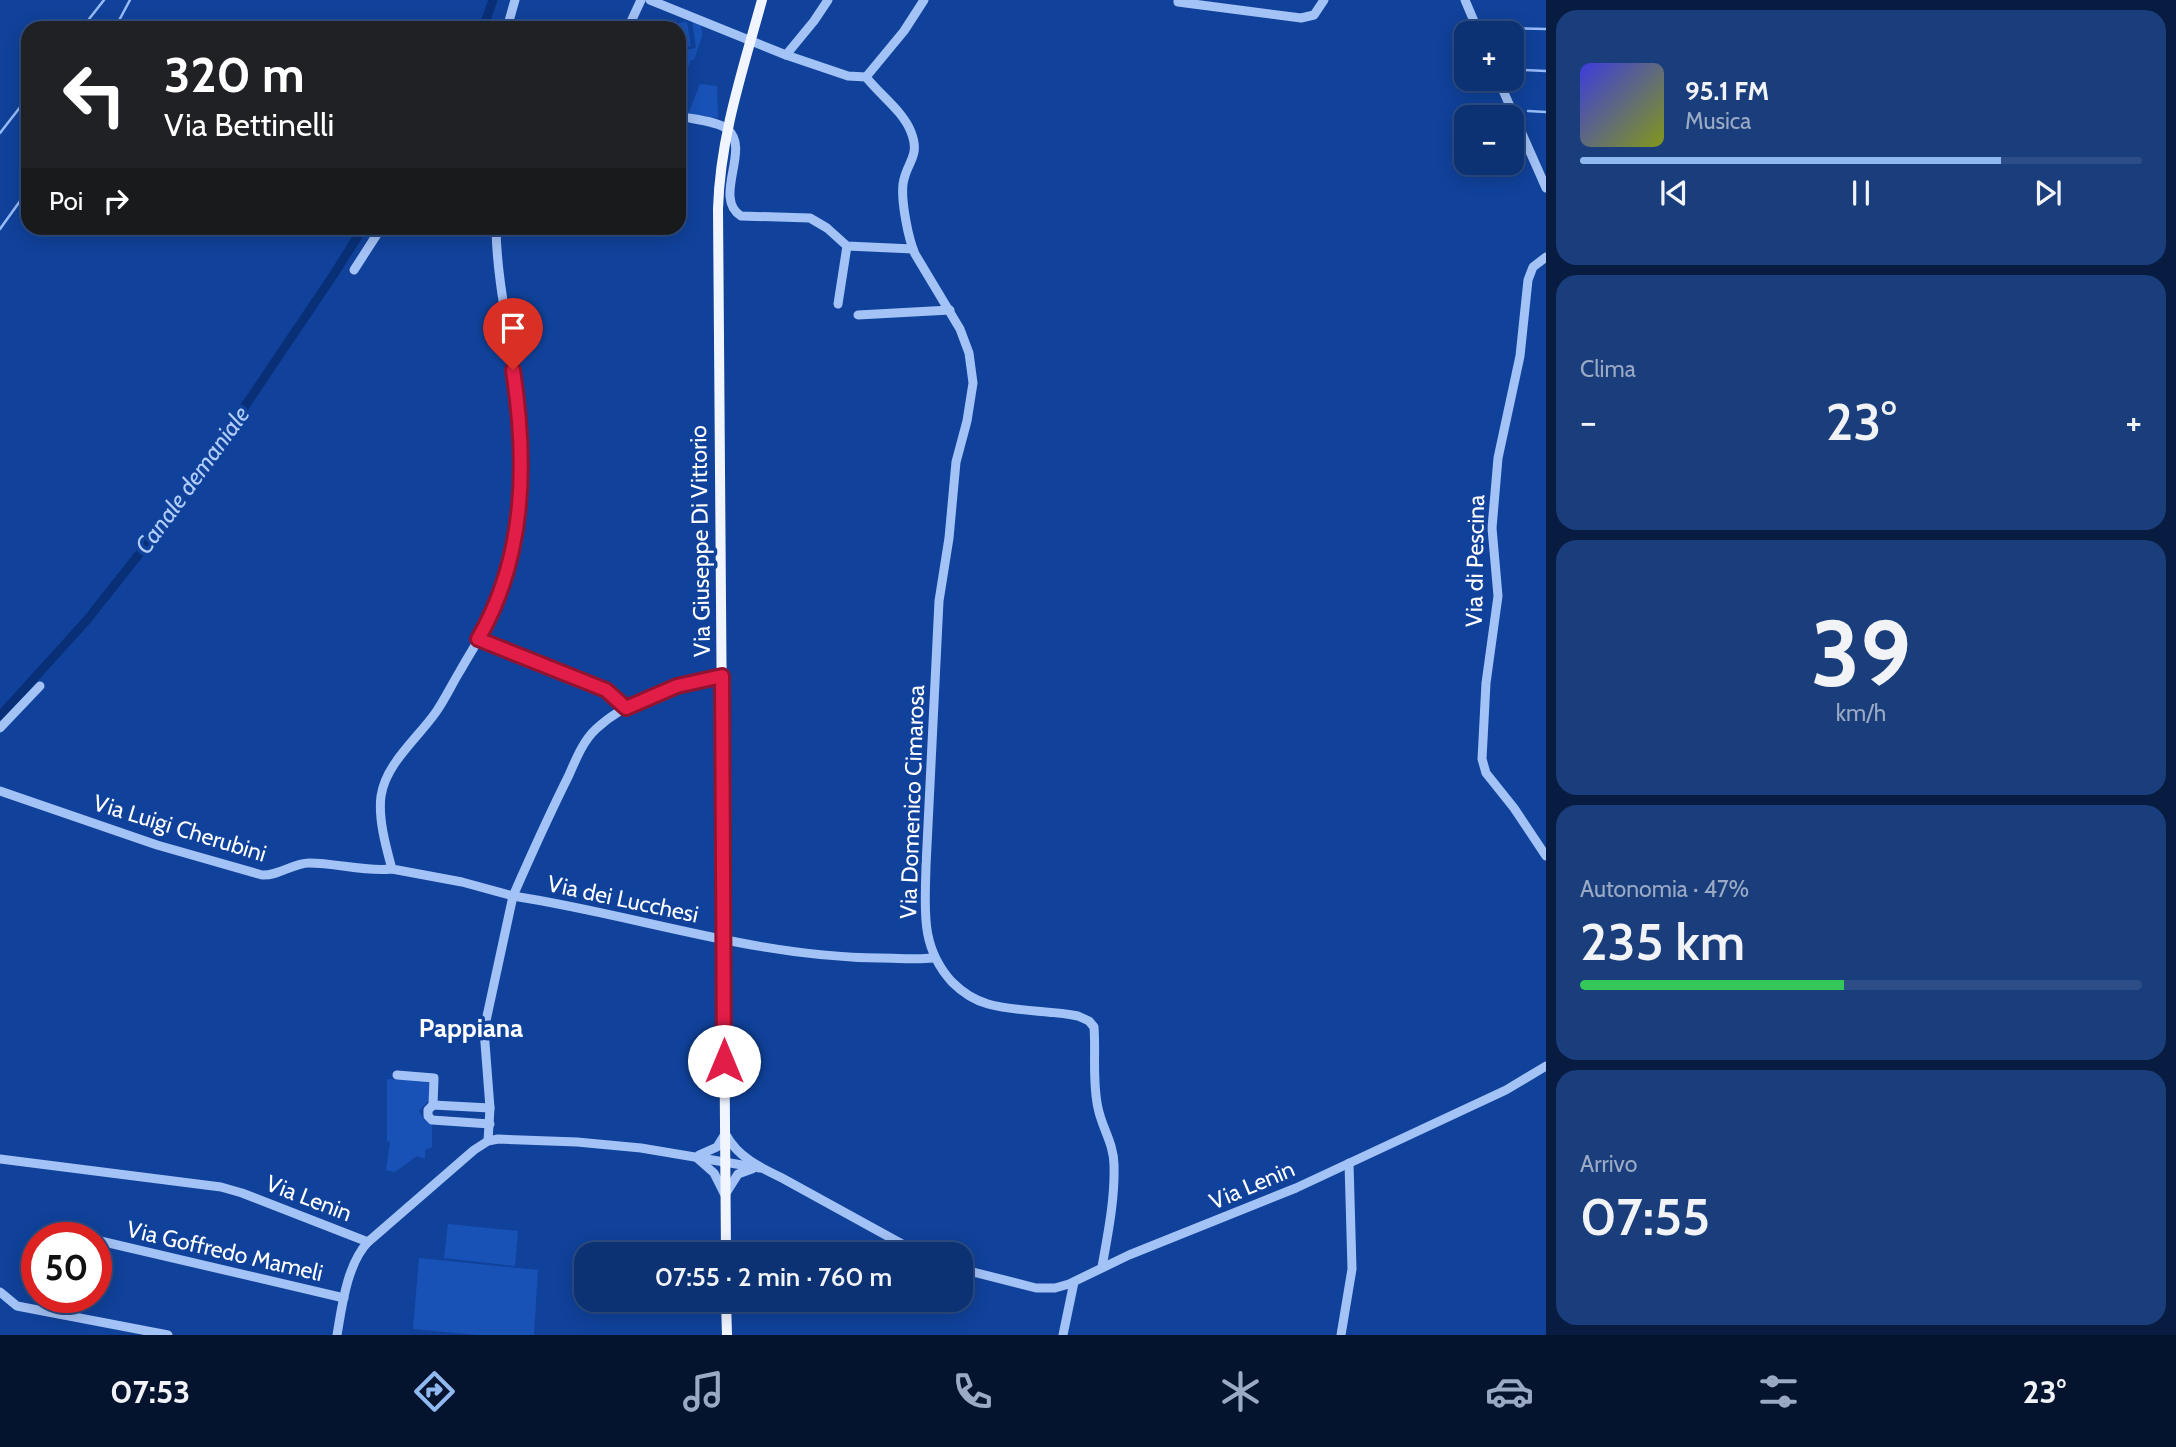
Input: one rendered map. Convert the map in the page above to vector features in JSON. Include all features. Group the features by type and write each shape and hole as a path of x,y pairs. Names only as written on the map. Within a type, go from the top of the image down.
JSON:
{"main road":[{"name":"Via Giuseppe Di Vittorio","path":"726,1242 718,209 727,128 762,0"},
{"path":"726,1312 727,1335"}],"street":[{"path":"509,21 515,0"},
{"path":"631,21 640,0"},
{"path":"650,0 786,54 848,76 866,77 904,31 924,0"},
{"path":"786,54 828,0"},
{"path":"1178,0 1301,18 1314,15 1325,0"},
{"path":"1465,0 1474,21"},
{"name":"Via Domenico Cimarosa","path":"866,77 905,120 914,141 915,153 903,187 913,249 965,339 973,383 967,421 956,462 949,538 939,601 925,906 928,936 933,958 956,986 979,1002 1078,1016 1089,1021 1094,1027 1095,1095 1100,1118 1112,1146 1114,1165 1112,1215 1102,1267"},
{"path":"1503,91 1546,188"},
{"path":"686,118 727,128 736,144 730,201 735,212 751,218 810,218 827,228 847,246 913,249"},
{"path":"354,270 376,235"},
{"path":"392,869 381,813 384,785 397,762 437,711 495,608 505,581 517,528 521,488 520,416 497,235"},
{"path":"838,304 847,246"},
{"name":"Via di Pescina","path":"1546,257 1533,267 1528,280 1520,356 1498,458 1492,528 1498,596 1486,683 1482,759 1486,773 1546,856"},
{"path":"858,315 950,310"},
{"path":"478,639 606,690 626,708"},
{"path":"722,676 677,686 626,708 593,730 583,745 513,896 484,1030 490,1108 488,1141 498,1139 577,1142 641,1148 726,1160 760,1168 898,1242"},
{"path":"0,729 40,686"},
{"name":"Via Luigi Cherubini","path":"0,792 157,845 262,875 272,875 306,863 372,870 392,869 513,896"},
{"name":"Via dei Lucchesi","path":"513,896 748,946 829,956 933,958"},
{"name":"Via Lenin","path":"973,1272 1036,1288 1055,1288 1074,1282 1102,1267 1275,1197 1506,1090 1546,1066"},
{"path":"397,1075 434,1078 433,1105 428,1110 428,1116 432,1120 490,1124"},
{"path":"433,1105 490,1108"},
{"path":"694,1156 712,1151 725,1133 737,1151 760,1168"},
{"name":"Via Lenin","path":"0,1159 221,1187 368,1242 474,1150 488,1141"},
{"path":"694,1156 714,1173 725,1195 742,1170 760,1168"},
{"path":"1341,1335 1352,1269 1349,1163"},
{"path":"337,1335 344,1298 357,1257 368,1242"},
{"name":"Via Goffredo Mameli","path":"112,1244 344,1298"},
{"path":"1063,1335 1074,1282"},
{"path":"0,1292 17,1306 168,1335"}],"shaded area":[{"path":"692,21 701,24 702,36 694,60 691,60 686,68 686,50 696,48"},
{"path":"686,22 691,46 686,47"},
{"path":"700,84 717,86 718,118 688,114"},
{"path":"387,1079 431,1081 430,1099 419,1111 425,1121 432,1122 432,1147 425,1150 425,1159 417,1156 395,1172 386,1170 390,1142 387,1141"},
{"path":"448,1224 518,1231 515,1266 444,1258"},
{"path":"419,1258 538,1270 534,1335 477,1335 413,1329"}],"waterway":[{"path":"88,21 104,0"},
{"path":"119,21 130,0"},
{"name":"Canale demaniale","path":"486,21 493,0"},
{"path":"1524,28 1546,29"},
{"path":"1524,70 1546,71"},
{"path":"0,133 21,106"},
{"path":"1528,111 1546,112"},
{"path":"0,229 21,200"},
{"name":"Canale demaniale","path":"0,716 87,620 181,501 359,235"}],"district":[{"name":"Pappiana","path":"471,1028"}],"route":[{"path":"513,370 521,437 519,515 500,597 478,639 606,690 626,708 677,686 722,676 724,1061"}]}
